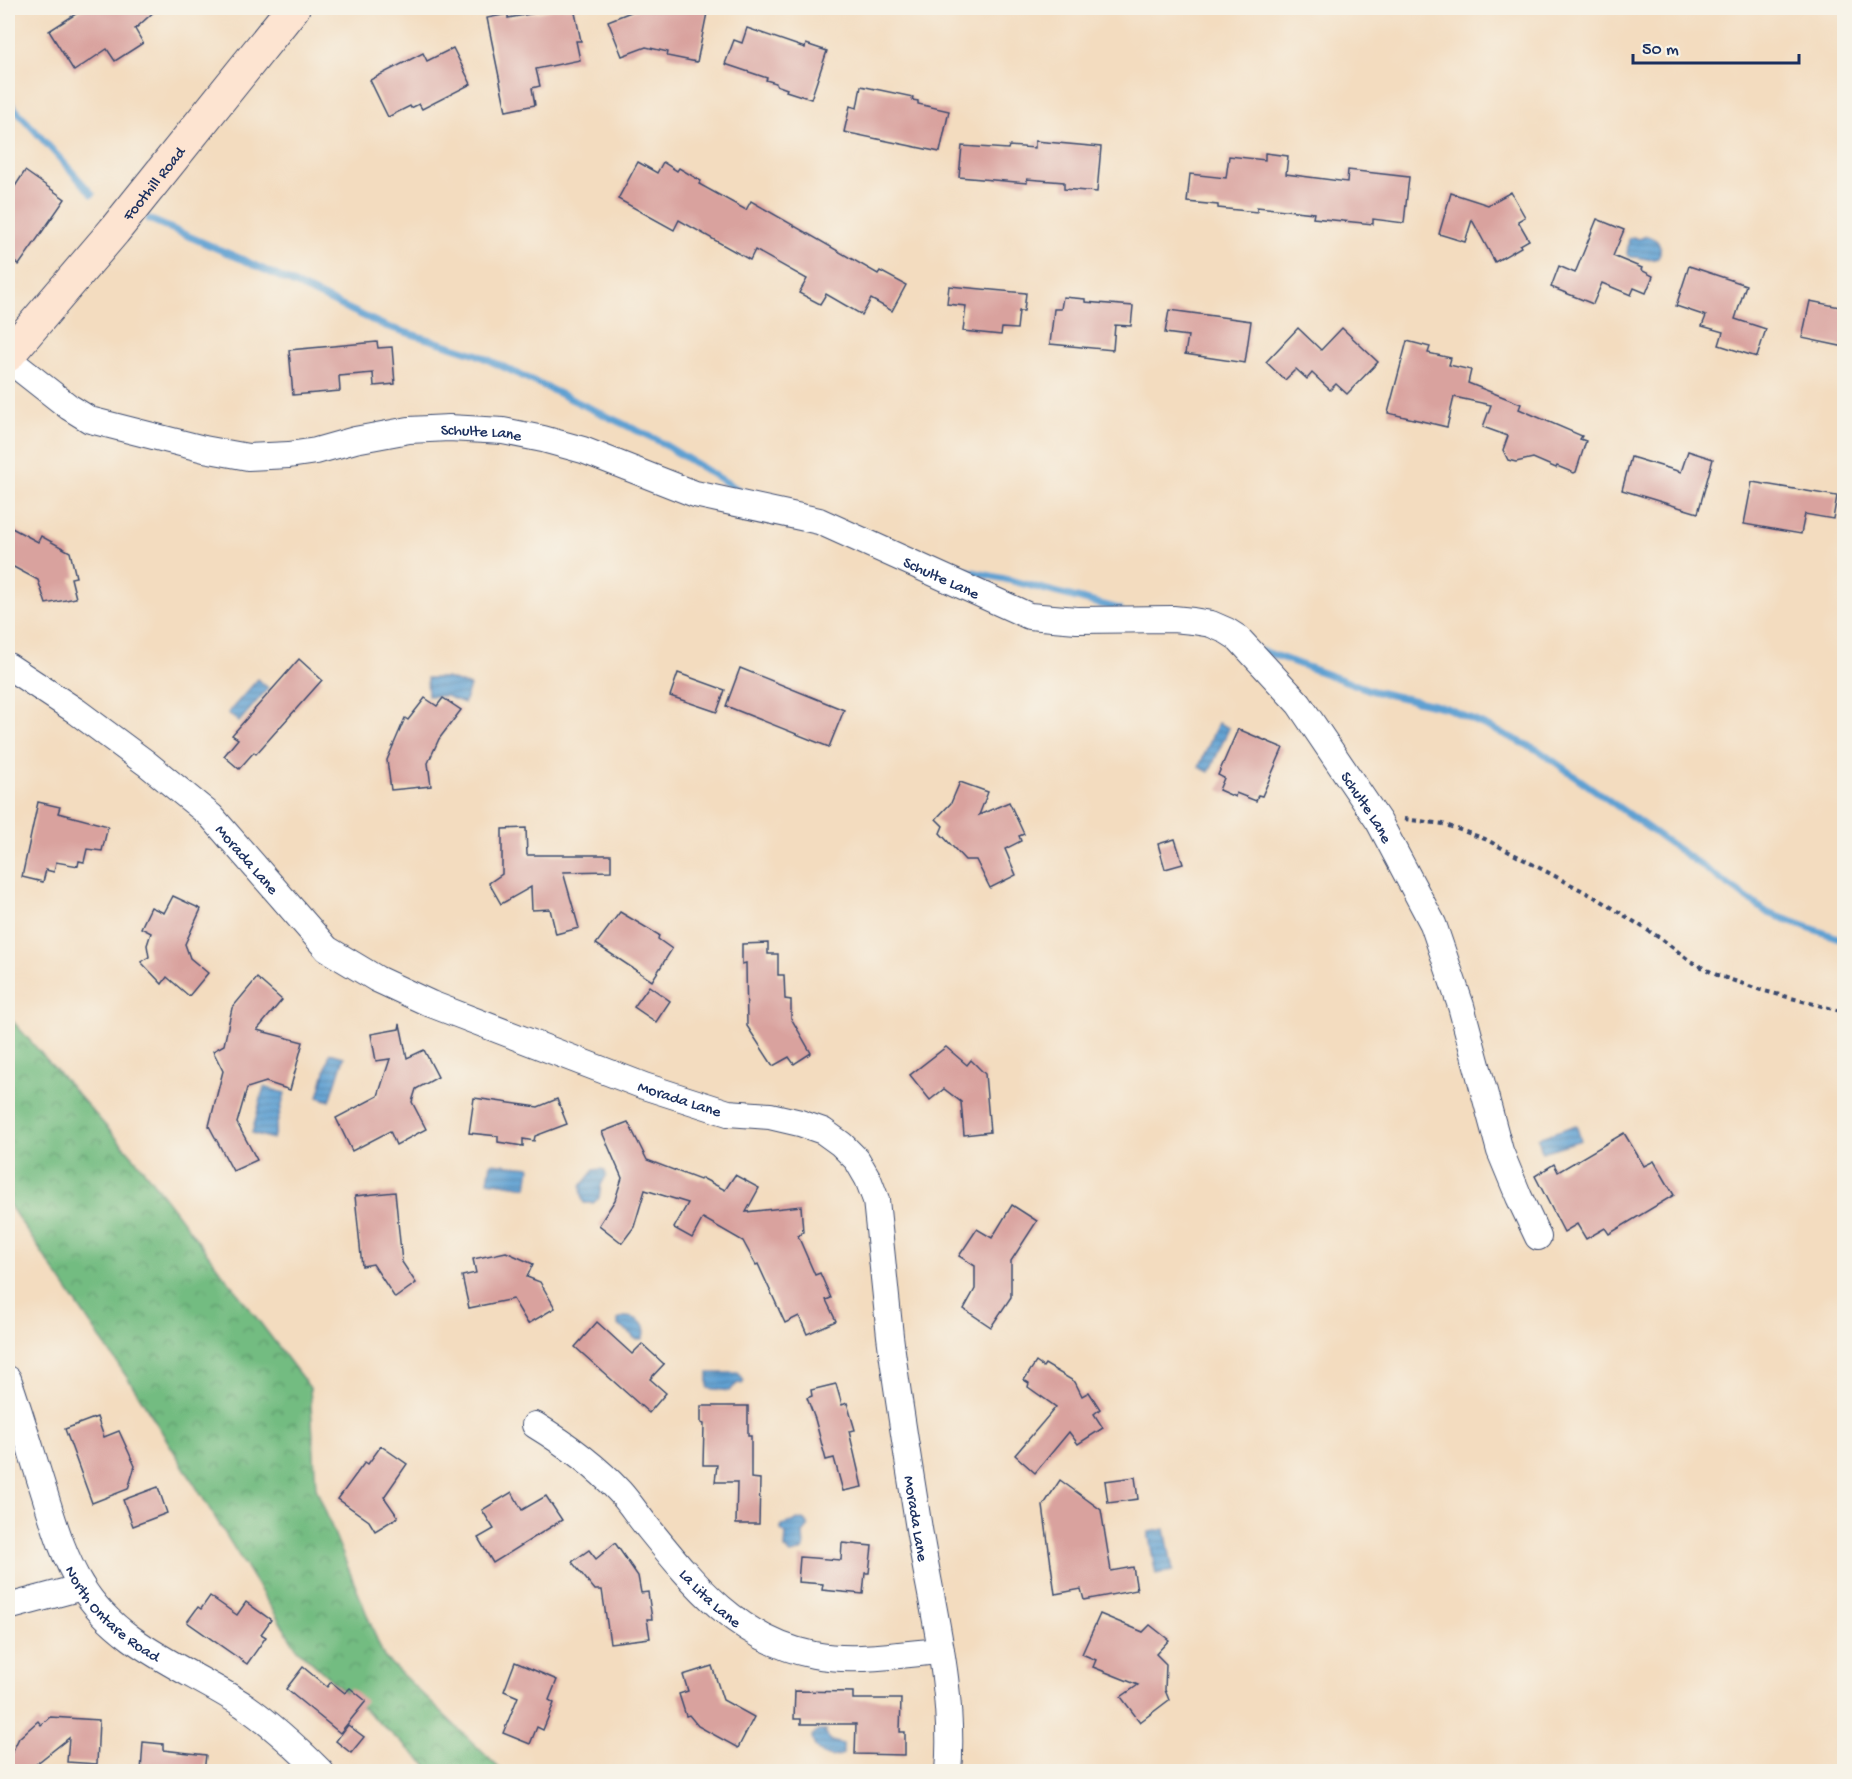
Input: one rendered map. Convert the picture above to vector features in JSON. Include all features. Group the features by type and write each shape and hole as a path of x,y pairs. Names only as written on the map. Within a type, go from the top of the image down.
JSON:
{"main road":[{"name":"Foothill Road","path":"8,357 107,239 293,8"}],"street":[{"name":"Schulte Lane","path":"8,357 69,407 90,420 204,449 248,457 289,455 409,430 449,428 503,431 583,450 695,494 819,521 1029,616 1077,620 1173,619 1211,624 1227,631 1238,638 1299,704 1379,822 1433,924 1461,1006 1500,1150 1518,1197 1538,1237"},
{"name":"Morada Lane","path":"8,666 76,711 146,763 211,816 327,949 377,979 431,1004 644,1086 728,1113 770,1116 800,1122 823,1131 841,1143 868,1179 876,1200 902,1418 927,1580 941,1651 948,1718 948,1772"},
{"name":"North Ontare Road","path":"8,1379 63,1551 82,1587 100,1610 121,1631 144,1648 246,1707 295,1746 321,1772"},
{"name":"La Lita Lane","path":"535,1425 569,1446 593,1465 622,1494 681,1568 719,1607 740,1624 764,1638 815,1655 842,1658 941,1651"},
{"path":"8,1607 82,1587"}],"path":[{"path":"1379,822 1402,818 1443,824 1464,830 1600,900 1664,940 1690,961 1717,975 1761,990 1845,1012"}],"green space":[{"path":"8,1016 136,1160 310,1388 316,1488 384,1657 502,1771 433,1771 297,1649 137,1392 8,1203"}],"water":[{"path":"1644,236 1653,238 1660,246 1658,258 1630,257 1627,254 1629,238 1639,239"},
{"path":"427,678 446,678 470,686 464,703 446,696 428,696"},
{"path":"258,679 268,688 239,722 228,713"},
{"path":"1218,723 1229,728 1209,772 1199,767"},
{"path":"330,1053 344,1057 330,1101 318,1097"},
{"path":"264,1087 285,1093 273,1139 252,1133"},
{"path":"1576,1125 1581,1140 1542,1152 1538,1138"},
{"path":"491,1163 530,1167 527,1187 488,1181"},
{"path":"594,1170 605,1171 606,1176 601,1185 599,1198 593,1203 584,1203 581,1186"},
{"path":"624,1317 635,1319 642,1324 645,1331 642,1339 635,1339 618,1325 618,1320"},
{"path":"708,1373 738,1373 744,1381 729,1391 708,1388"},
{"path":"802,1519 809,1526 803,1533 804,1549 791,1554 785,1549 786,1534 781,1530 781,1525"},
{"path":"1165,1529 1173,1571 1156,1574 1148,1532"},
{"path":"819,1731 826,1731 824,1733 831,1741 843,1744 843,1754 827,1756 818,1751 812,1736"}],"building":[{"path":"85,8 158,8 135,29 143,43 115,61 107,49 74,71 49,31"},
{"path":"574,8 581,41 576,41 580,60 536,69 540,86 532,88 535,105 506,111 487,18 508,14 508,18"},
{"path":"641,8 708,8 697,62 667,56 668,52 646,47 622,56 608,21"},
{"path":"747,28 805,48 806,44 827,51 811,99 786,91 787,89 766,80 767,78 725,64 734,40 742,43"},
{"path":"453,48 471,84 422,109 419,104 411,108 410,106 388,117 370,80 423,53 427,61"},
{"path":"861,86 913,97 912,100 918,101 918,104 949,111 940,152 844,132 850,106 857,108"},
{"path":"1035,141 1101,147 1097,192 1064,189 1064,182 1027,179 1027,183 959,177 962,146 1035,148"},
{"path":"1265,153 1288,156 1286,174 1347,182 1348,170 1409,177 1404,223 1373,219 1373,224 1313,218 1314,213 1257,207 1257,212 1187,202 1190,174 1226,178 1229,156 1265,160"},
{"path":"638,162 657,173 663,162 677,171 679,168 701,181 699,184 746,210 751,201 878,274 880,271 906,285 892,311 871,299 862,315 826,294 820,304 799,293 807,279 755,250 750,260 679,220 674,230 618,199"},
{"path":"25,171 65,199 19,265 8,257 8,197"},
{"path":"1511,192 1525,217 1518,221 1529,240 1520,245 1521,247 1495,262 1472,220 1465,242 1439,234 1451,193 1488,205"},
{"path":"1597,219 1624,230 1613,256 1642,268 1641,270 1653,276 1646,293 1634,288 1631,295 1602,283 1593,304 1551,287 1559,266 1575,273"},
{"path":"1689,266 1746,285 1735,319 1766,329 1757,357 1719,345 1723,332 1702,326 1706,316 1676,306"},
{"path":"949,286 1026,293 1024,311 1019,311 1017,329 1002,328 1001,335 963,331 966,306 947,304"},
{"path":"1063,297 1085,299 1085,302 1133,306 1131,326 1115,325 1113,350 1050,344 1054,309 1061,309"},
{"path":"1810,301 1845,308 1845,347 1802,338"},
{"path":"1169,310 1251,321 1245,363 1185,354 1188,336 1165,333"},
{"path":"1298,328 1321,350 1342,328 1378,362 1347,394 1336,384 1330,390 1312,373 1307,379 1296,369 1285,380 1266,362"},
{"path":"1407,341 1430,347 1428,353 1451,358 1449,365 1471,370 1468,383 1521,404 1519,409 1582,436 1580,439 1586,441 1576,472 1557,466 1556,468 1533,458 1516,462 1508,460 1503,450 1508,436 1483,427 1491,405 1454,397 1447,427 1388,413"},
{"path":"377,342 378,348 392,347 395,384 374,386 373,373 339,376 340,391 293,395 289,350"},
{"path":"1688,451 1713,459 1698,513 1622,490 1631,457 1681,472"},
{"path":"1752,482 1837,496 1833,519 1805,514 1801,534 1744,524"},
{"path":"8,526 38,542 41,536 70,552 76,577 71,578 76,598 46,604 38,580 8,564"},
{"path":"299,659 322,680 256,754 254,752 239,769 224,756 238,739 232,735"},
{"path":"740,668 844,710 829,747 726,706"},
{"path":"678,673 725,690 717,712 670,696"},
{"path":"425,698 437,706 443,698 461,710 439,739 428,763 431,786 391,790 387,760 405,718 408,720"},
{"path":"1238,729 1283,748 1262,796 1258,795 1256,801 1236,793 1235,797 1219,790 1224,778 1218,775"},
{"path":"960,782 988,792 979,815 1009,802 1024,834 1019,836 1021,841 1005,849 1016,875 990,888 976,860 965,860 940,833 943,826 936,819 951,803"},
{"path":"38,802 60,807 58,813 108,826 102,851 87,849 84,862 79,861 78,866 56,862 54,872 46,870 43,882 22,877"},
{"path":"526,828 527,855 611,855 611,871 563,872 579,928 556,934 550,909 532,910 531,887 501,904 489,883 502,874 502,829"},
{"path":"1175,839 1183,864 1165,869 1158,844"},
{"path":"173,896 201,909 185,944 190,958 208,973 189,996 167,977 162,984 141,962 149,957 147,945 151,933 141,928 151,907 164,913"},
{"path":"620,912 659,935 658,939 672,949 652,981 596,944"},
{"path":"768,943 768,954 778,954 778,975 784,975 785,999 791,1000 791,1018 811,1053 794,1064 789,1057 773,1066 747,1026 746,963 742,964 742,944"},
{"path":"257,978 282,1000 257,1030 303,1042 290,1090 266,1082 247,1088 237,1123 257,1160 233,1171 209,1126 223,1071 213,1051 224,1045 232,1008"},
{"path":"649,986 670,1001 656,1022 634,1007"},
{"path":"400,1024 407,1058 424,1050 438,1077 416,1089 412,1102 426,1129 396,1145 390,1131 352,1151 336,1118 378,1096 390,1059 376,1061 371,1034 399,1029"},
{"path":"946,1047 967,1065 971,1060 985,1074 990,1132 964,1135 961,1102 944,1089 930,1100 910,1075"},
{"path":"474,1098 538,1107 557,1099 567,1124 535,1136 534,1141 523,1139 523,1146 498,1142 498,1136 469,1133"},
{"path":"628,1122 647,1160 700,1180 702,1178 725,1190 735,1175 759,1188 746,1212 801,1206 803,1232 798,1236 815,1275 820,1273 831,1298 826,1300 836,1321 807,1334 799,1316 785,1323 758,1264 756,1265 743,1241 703,1218 692,1238 674,1228 688,1203 645,1190 634,1227 622,1243 599,1225 615,1200 622,1178 602,1132"},
{"path":"1624,1133 1644,1166 1654,1161 1674,1195 1609,1234 1605,1228 1586,1239 1577,1224 1564,1232 1535,1176 1554,1164 1558,1172"},
{"path":"395,1192 402,1262 416,1283 395,1298 373,1264 362,1266 355,1196"},
{"path":"1012,1205 1037,1221 1011,1261 1011,1297 991,1327 964,1309 975,1289 975,1266 959,1256 977,1229 992,1238"},
{"path":"506,1252 533,1264 527,1277 540,1282 555,1308 528,1324 513,1299 469,1308 462,1276 476,1273 473,1259"},
{"path":"597,1322 632,1354 642,1344 664,1364 650,1379 666,1393 649,1413 575,1347"},
{"path":"1036,1362 1043,1367 1045,1364 1075,1382 1082,1396 1089,1392 1100,1409 1094,1414 1103,1428 1078,1444 1069,1432 1035,1473 1015,1455 1056,1407 1028,1387 1029,1383 1024,1380"},
{"path":"836,1384 842,1405 847,1403 855,1430 849,1431 862,1487 843,1491 834,1458 826,1460 807,1398 812,1396 811,1390"},
{"path":"701,1406 748,1406 751,1478 760,1479 759,1524 736,1524 737,1482 715,1482 717,1465 703,1465 704,1424 701,1423"},
{"path":"97,1417 104,1437 119,1431 135,1466 128,1489 92,1503 65,1429"},
{"path":"381,1446 407,1464 384,1497 398,1517 375,1531 369,1521 338,1499 365,1462 368,1464"},
{"path":"1135,1477 1138,1499 1108,1503 1105,1481"},
{"path":"1060,1480 1101,1510 1111,1571 1133,1567 1137,1590 1084,1600 1081,1589 1055,1594 1043,1506"},
{"path":"158,1487 167,1513 133,1526 123,1500"},
{"path":"512,1492 522,1510 546,1496 562,1520 493,1563 478,1538 494,1529 482,1510"},
{"path":"615,1543 638,1576 641,1593 648,1592 652,1619 647,1619 650,1638 610,1643 602,1590 595,1590 572,1562 589,1550 596,1559"},
{"path":"842,1543 872,1546 869,1573 865,1573 863,1594 822,1590 823,1584 798,1582 800,1557 841,1560"},
{"path":"210,1596 237,1615 246,1602 271,1620 261,1634 266,1637 247,1664 187,1622 198,1607 201,1609"},
{"path":"1100,1614 1143,1632 1150,1625 1169,1640 1156,1654 1166,1664 1165,1690 1169,1700 1140,1722 1121,1697 1138,1685 1093,1667 1096,1660 1082,1654"},
{"path":"515,1662 557,1680 549,1700 554,1703 543,1730 537,1727 530,1744 503,1733 518,1697 504,1691"},
{"path":"712,1666 723,1700 754,1717 738,1748 698,1726 689,1715 686,1716 679,1694 688,1691 683,1675"},
{"path":"303,1667 327,1687 331,1682 345,1693 350,1688 366,1701 340,1733 286,1689"},
{"path":"795,1691 853,1692 853,1699 901,1699 900,1732 905,1732 905,1755 855,1754 856,1724 801,1724 801,1719 794,1719"},
{"path":"50,1717 99,1720 97,1764 67,1762 69,1738 26,1772 8,1772 8,1761 19,1738 38,1721 41,1725"},
{"path":"348,1725 364,1737 351,1753 336,1741"},
{"path":"143,1742 163,1744 163,1750 206,1755 204,1772 141,1772"}],"waterway":[{"path":"8,101 92,194"},
{"path":"149,219 385,326 476,354 655,439 747,495"},
{"path":"959,569 1119,609"},
{"path":"1263,651 1373,691 1447,708 1538,750 1768,913 1844,940"}]}
